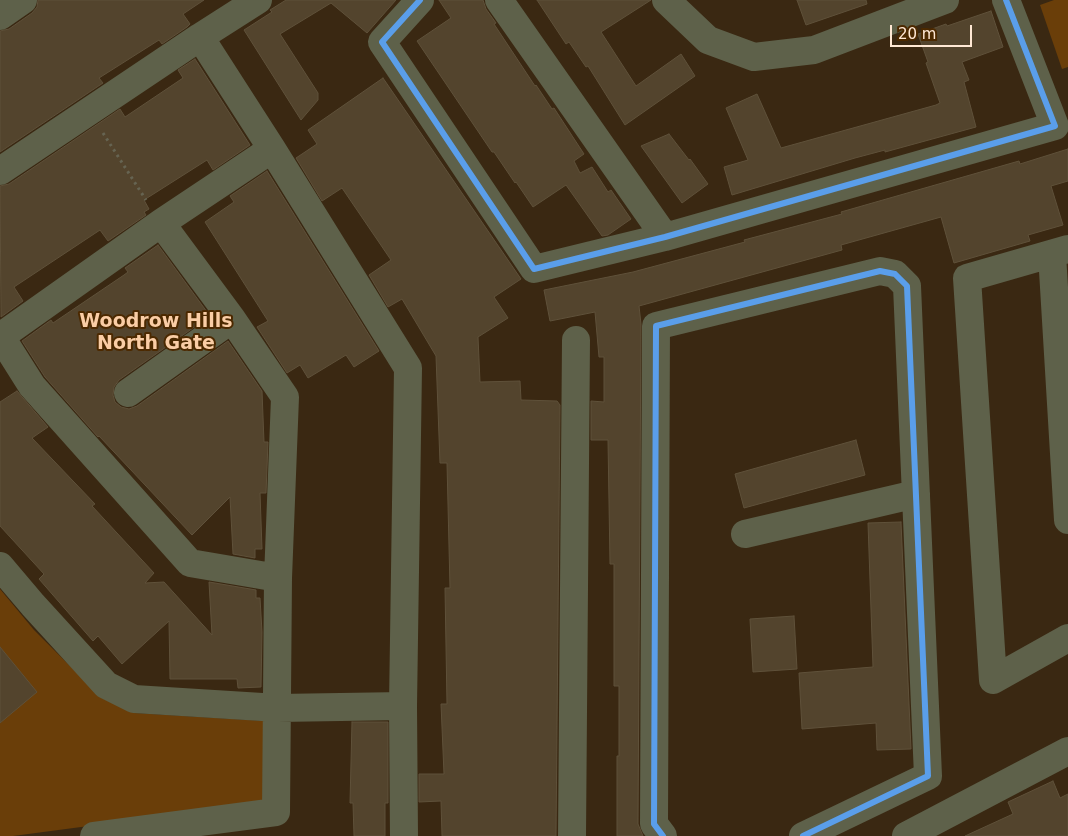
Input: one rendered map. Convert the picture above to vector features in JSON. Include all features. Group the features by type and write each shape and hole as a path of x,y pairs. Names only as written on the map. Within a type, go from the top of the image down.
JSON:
{"street":[{"path":"0,16 23,0"},
{"path":"0,171 258,0"},
{"path":"420,0 382,42 534,269 665,237 1055,126 1006,0"},
{"path":"499,0 665,237"},
{"path":"666,0 708,40 754,57 814,50 945,0"},
{"path":"200,37 408,368 403,706 404,836"},
{"path":"272,149 161,223 0,337 32,386 190,563 278,578"},
{"path":"94,836 276,812 278,578 284,396 232,319 161,223"},
{"path":"1068,520 1060,252 968,278 993,680 1068,638"},
{"path":"664,836 654,824 656,326 880,271 895,274 907,286 928,776 803,836"},
{"path":"128,393 232,319"},
{"path":"572,836 576,340"},
{"path":"745,534 916,494"},
{"path":"0,566 33,605 106,684 134,699 278,708 403,706"},
{"path":"906,836 1068,751"}],"path":[{"path":"90,112 161,223"}],"shaded area":[{"path":"1054,0 1068,0 1068,67 1062,69 1040,5"},
{"path":"0,589 34,630 102,698 134,713 265,721 263,803 13,836 0,836"}],"building":[{"path":"38,0 204,0 183,14 190,24 187,27 162,44 159,40 99,78 103,83 0,152 0,31 9,29 32,13 37,7"},
{"path":"286,0 396,0 367,33 331,3 280,34 318,93 318,100 301,120 244,30 272,12 270,10"},
{"path":"439,0 483,0 486,9 496,23 494,24 535,86 552,109 554,108 584,154 574,161 580,173 592,167 608,192 611,190 631,219 608,235 602,236 566,185 533,207 494,152 492,152 417,41 451,18"},
{"path":"537,0 651,0 601,32 636,86 681,54 695,76 625,125 588,66 586,67 569,42 566,44"},
{"path":"797,0 866,0 867,4 806,25"},
{"path":"991,11 1003,47 962,62 969,80 964,82 976,127 885,152 885,150 855,158 732,195 724,167 748,160 726,108 757,94 781,148 936,105 940,103 918,34"},
{"path":"195,59 250,145 213,170 207,160 144,200 149,209 144,212 146,215 108,241 100,230 14,287 23,301 1,317 0,186 9,184 120,109 125,117 183,78 178,70"},
{"path":"383,78 521,279 494,297 508,318 478,337 480,382 520,381 521,400 557,401 560,405 556,836 442,836 441,801 419,802 419,774 444,774 441,704 447,704 445,588 450,588 447,463 440,463 436,356 402,299 388,307 369,275 391,260 342,188 322,201 296,158 317,144 308,130"},
{"path":"669,134 708,184 682,203 641,146"},
{"path":"1068,149 1068,181 1051,186 1063,225 1028,235 1030,241 954,263 941,217 841,245 842,250 639,306 641,324 638,824 643,836 617,836 619,686 614,686 614,564 610,564 608,440 591,440 591,401 604,402 604,357 599,357 595,312 550,321 544,290 633,272 745,242 744,240 842,214 841,212 1019,161 1020,164"},
{"path":"267,171 379,351 354,367 346,355 308,378 300,365 287,373 257,327 268,321 205,222 234,202 230,196"},
{"path":"158,245 210,316 119,380 114,387 113,395 115,402 121,407 129,409 137,406 228,341 262,391 264,442 268,442 266,493 260,493 262,549 255,549 255,558 233,554 230,497 192,535 98,437 45,377 22,341 51,320 53,323 124,275 128,272 125,268"},
{"path":"17,391 48,427 32,438 95,504 92,506 154,573 145,583 164,582 212,635 209,582 256,590 256,598 260,598 262,632 261,687 238,688 237,679 170,679 169,621 122,664 98,636 93,641 39,579 44,574 0,526 0,402"},
{"path":"856,440 865,475 744,508 735,474"},
{"path":"901,522 911,749 877,750 876,723 802,729 799,673 873,667 868,523"},
{"path":"794,616 797,669 753,672 750,619"},
{"path":"0,647 37,692 0,723"},
{"path":"352,722 388,722 388,803 385,803 385,836 354,836 353,803 350,803"},
{"path":"1053,781 1060,798 1068,794 1068,836 965,836 1013,814 1008,802"}],"cycle path":[{"path":"420,0 382,42 534,269 665,237 1055,126 1006,0"},
{"path":"663,836 654,824 656,326 880,271 895,274 907,286 928,776 803,836"}],"district":[{"name":"Woodrow Hills North Gate","path":"156,333"}]}
